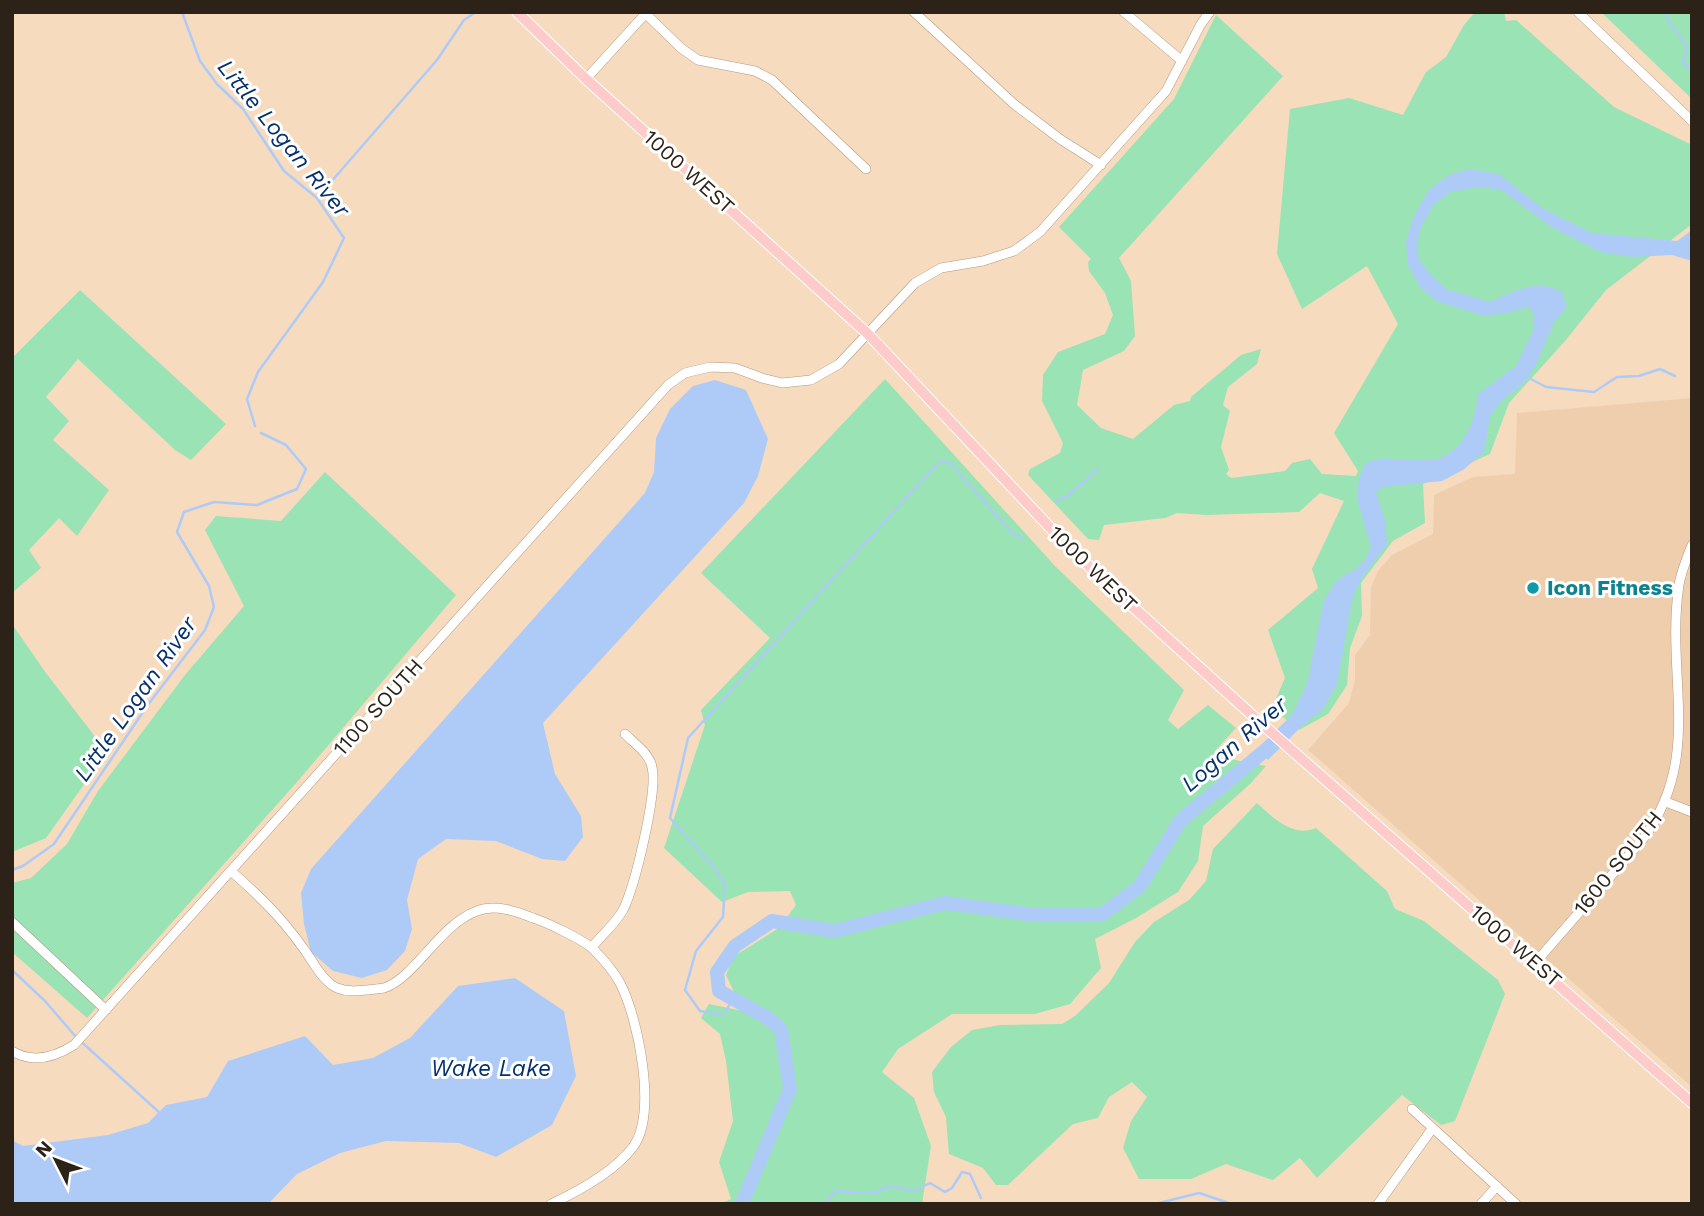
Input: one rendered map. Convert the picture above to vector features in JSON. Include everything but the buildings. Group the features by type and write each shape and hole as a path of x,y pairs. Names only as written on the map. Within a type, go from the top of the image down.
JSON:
{"main road":[{"name":"1000 WEST","path":"517,12 586,79 868,334 1074,552 1253,716 1692,1103"}],"street":[{"path":"914,12 1014,104 1060,139 1101,165"},
{"path":"1124,12 1182,61"},
{"path":"1578,12 1692,121"},
{"path":"586,79 647,13 681,48 698,60 755,71 772,80 866,170"},
{"path":"868,334 915,283 941,268 983,261 1014,251 1040,232 1166,92 1209,13"},
{"name":"1100 SOUTH","path":"12,1051 37,1059 57,1056 74,1045 668,385 685,373 710,367 735,368 782,383 811,380 839,364 868,334"},
{"name":"1600 SOUTH","path":"1535,963 1643,839 1658,819 1666,802 1676,772 1679,741 1676,608 1679,582 1692,545"},
{"path":"592,947 623,911 639,866 653,783 652,767 646,754 625,734"},
{"path":"1666,802 1692,812"},
{"path":"231,871 268,903 293,932 319,973 335,987 354,991 385,988 405,974 453,924 477,910 499,908 535,918 592,947 620,982 634,1018 646,1088 642,1125 634,1146 614,1166 568,1200 551,1204"},
{"path":"12,922 106,1010"},
{"path":"1412,1109 1516,1204"},
{"path":"1378,1204 1432,1129"},
{"path":"1481,1204 1497,1186"}],"shaded area":[{"path":"1692,398 1692,1087 1308,750 1349,703 1355,680 1355,655 1370,635 1371,587 1378,571 1392,555 1433,534 1434,495 1473,477 1515,474 1517,413"}],"green space":[{"path":"1475,12 1504,12 1506,21 1516,20 1614,107 1692,145 1692,224 1606,290 1565,341 1509,403 1490,454 1423,484 1425,523 1393,541 1361,583 1362,616 1350,648 1347,685 1328,714 1299,730 1272,708 1285,678 1268,630 1318,588 1312,569 1344,501 1320,493 1299,512 1206,515 1177,513 1165,518 1104,525 1099,540 1088,539 1028,475 1030,469 1060,453 1063,443 1042,401 1043,375 1058,352 1105,334 1113,315 1105,293 1089,271 1088,262 1091,259 1059,227 1174,99 1216,15 1283,76 1119,258 1131,281 1135,336 1124,351 1083,370 1077,405 1101,428 1133,439 1174,405 1190,401 1191,397 1241,355 1261,349 1257,364 1228,387 1223,405 1230,411 1221,447 1229,470 1226,474 1231,478 1285,471 1292,463 1310,459 1322,474 1356,476 1358,471 1334,433 1398,324 1367,266 1302,309 1277,254 1290,109 1349,98 1403,115 1426,72 1446,57 1464,25"},
{"path":"1601,12 1692,12 1692,99"},
{"path":"80,290 226,424 191,460 175,450 78,359 46,397 69,421 53,440 109,490 77,536 59,518 29,550 41,568 12,593 12,358"},
{"path":"885,379 1055,566 1184,690 1168,720 1178,729 1208,705 1236,728 1214,752 1225,758 1266,766 1203,826 1198,861 1178,892 1095,939 1101,968 1070,1004 1035,1014 952,1014 898,1049 882,1072 914,1098 931,1146 922,1204 720,1204 731,1199 719,1162 733,1121 720,1034 701,1018 709,1004 743,1011 726,975 733,957 779,928 796,905 790,891 748,892 722,902 664,848 705,725 701,710 770,638 701,573"},
{"path":"325,472 456,595 297,782 87,1018 12,952 12,883 31,878 67,844 98,791 185,675 244,606 205,530 216,516 281,521"},
{"path":"12,624 107,752 46,838 12,852"},
{"path":"1257,803 1291,828 1316,828 1387,891 1395,909 1424,921 1498,980 1505,994 1455,1121 1441,1125 1402,1095 1317,1178 1300,1158 1273,1180 1226,1164 1191,1179 1139,1179 1123,1148 1131,1121 1147,1097 1132,1082 1109,1097 1098,1118 1073,1124 1008,1185 996,1185 983,1168 949,1154 946,1117 934,1092 932,1072 951,1047 972,1030 1000,1025 1062,1024 1075,1016 1109,983 1135,942 1154,922 1189,900 1206,881 1213,849"}],"water":[{"path":"1469,169 1499,174 1542,208 1592,233 1677,241 1692,230 1692,261 1672,255 1632,257 1600,252 1553,228 1501,190 1478,187 1451,192 1433,205 1420,230 1417,246 1419,260 1446,289 1490,302 1517,290 1543,286 1562,292 1567,307 1554,322 1536,365 1523,384 1502,400 1490,416 1484,452 1463,470 1442,481 1383,487 1376,492 1385,521 1387,544 1353,595 1337,684 1323,709 1268,760 1257,749 1292,715 1307,684 1324,600 1338,579 1356,569 1366,559 1371,546 1357,499 1359,479 1365,464 1382,459 1434,460 1450,453 1468,431 1478,394 1516,366 1533,331 1534,314 1528,307 1484,316 1436,301 1420,287 1408,265 1406,241 1414,216 1429,190 1449,175"},
{"path":"715,380 746,390 768,439 758,476 744,503 543,723 555,774 581,816 583,837 565,861 542,859 496,841 446,839 418,859 407,900 412,929 405,951 387,970 362,978 333,971 311,952 304,924 301,893 311,869 645,493 654,472 656,438 670,409 693,386"},
{"name":"Wake Lake","path":"515,978 564,1011 576,1076 552,1125 496,1157 459,1143 386,1141 340,1153 297,1174 268,1204 12,1204 12,1140 23,1146 108,1135 148,1123 166,1105 207,1097 228,1061 305,1036 333,1065 373,1058 410,1038 458,986"}],"waterway":[{"name":"Little Logan River","path":"182,12 200,61 217,84 243,109 284,171 317,198 344,238 323,282 258,372 247,399 255,426"},
{"path":"317,198 437,60 464,20 476,12"},
{"path":"1666,12 1668,21 1687,46 1683,62 1692,71"},
{"path":"1527,377 1546,387 1594,392 1617,377 1639,376 1660,369 1675,376"},
{"name":"Little Logan River","path":"12,870 23,866 54,844 147,706 205,630 214,607 209,586 177,532 184,512 214,502 257,505 297,489 306,469 286,445 261,433"},
{"path":"733,998 724,1015 700,1011 685,990 696,951 723,917 725,886 716,870 670,818 688,738 939,462 949,462 1014,535 1022,538"},
{"path":"1056,501 1068,496 1098,469"},
{"name":"Logan River","path":"742,1204 790,1089 781,1029 766,1017 719,991 717,972 735,946 772,921 835,931 945,903 1027,914 1103,914 1140,886 1180,821 1274,743"},
{"path":"12,970 45,1001 76,1037 161,1114"},
{"path":"823,1204 836,1191 874,1193 889,1186 914,1191 930,1183 945,1192 952,1188 962,1172 970,1174 981,1198"},
{"path":"1155,1204 1199,1193 1232,1204"}],"place":[{"name":"Icon Fitness","path":"1533,588"}]}
